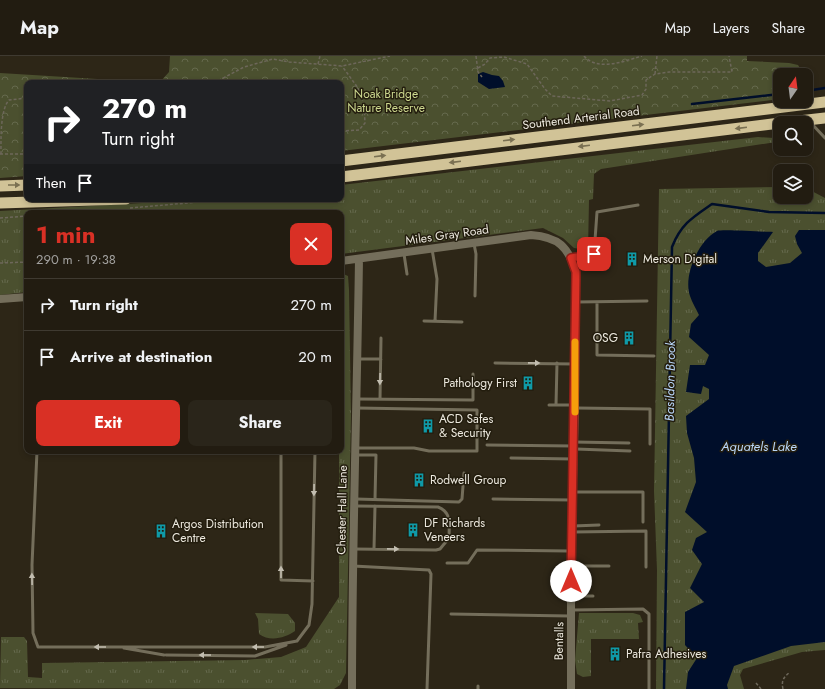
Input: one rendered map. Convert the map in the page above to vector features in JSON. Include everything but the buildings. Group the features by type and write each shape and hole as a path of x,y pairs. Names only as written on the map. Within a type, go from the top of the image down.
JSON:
{"highway":[{"name":"Southend Arterial Road","path":"344,161 825,102"},
{"path":"813,119 825,118"},
{"path":"344,177 773,124"},
{"path":"0,186 24,185"},
{"path":"0,203 126,204"}],"street":[{"name":"Miles Gray Road","path":"344,261 531,235 544,236 555,241"},
{"name":"Bentalls","path":"555,241 565,248 571,258 576,272 575,407 571,551 571,689"},
{"name":"Chester Hall Lane","path":"352,689 359,259"},
{"path":"0,300 24,297"}],"lane":[{"path":"813,125 825,138"},
{"path":"571,258 594,254 597,212 638,205"},
{"path":"474,243 476,254 475,296"},
{"path":"432,249 437,279 435,321"},
{"path":"404,253 407,274"},
{"path":"576,302 647,301"},
{"path":"597,302 597,355 654,356"},
{"path":"424,321 462,322"},
{"path":"380,398 381,338"},
{"path":"357,359 381,359"},
{"path":"495,363 575,364"},
{"path":"556,405 558,363"},
{"path":"357,399 472,400 473,374"},
{"path":"549,405 650,410 650,444"},
{"path":"355,451 414,448 429,451 477,452 477,410 357,408"},
{"path":"574,446 629,443"},
{"path":"487,444 574,446 630,451"},
{"path":"355,451 376,455 375,499"},
{"path":"37,454 32,565 34,634 38,647 265,647 297,641"},
{"path":"281,454 281,580 312,581"},
{"path":"116,647 165,655 255,656 297,641 308,625 312,604 315,454"},
{"path":"511,458 574,459"},
{"path":"354,503 375,499 459,502 462,499 464,473"},
{"path":"493,499 643,492 643,522"},
{"path":"354,503 374,506 438,507 444,509 448,514 449,538 440,549 436,550 354,549"},
{"path":"374,506 374,549"},
{"path":"572,529 599,525"},
{"path":"572,529 646,531 646,567"},
{"path":"447,563 468,563 476,550 571,551"},
{"path":"354,566 429,570 431,574 427,689"},
{"path":"571,566 609,566"},
{"path":"571,596 593,596"},
{"path":"451,614 572,613 643,609 649,614 649,689"}],"path":[{"path":"318,64 320,56"},
{"path":"220,80 244,67 273,59 289,62 342,66 390,56"},
{"path":"476,56 478,72 482,77"},
{"path":"584,56 586,59 600,65 642,56"},
{"path":"655,74 658,56"},
{"path":"478,68 485,64 490,58 504,57 527,64 545,89 552,96 610,101 642,96 646,89 646,80 655,74 669,72 732,72 729,56"},
{"path":"342,66 358,88 364,104 366,118 365,124 359,130 344,132"},
{"path":"24,98 9,100 5,104 1,140 1,154 24,154"},
{"path":"126,204 169,202"},
{"path":"0,218 24,216"},
{"path":"0,263 24,262"},
{"path":"782,689 783,679 790,672"},
{"path":"756,683 761,689"}],"green space":[{"name":"Noak Bridge Nature Reserve","path":"170,56 747,56 747,61 789,63 798,65 800,68 773,68 773,100 344,151 344,80 162,80 169,72"},
{"name":"Noak Bridge Nature Reserve","path":"0,73 114,80 24,80 24,176 0,178"},
{"path":"758,137 773,138 773,142 601,169 594,174 593,199 589,200 588,250 574,248 563,238 543,228 344,254 344,210 24,210 24,292 0,295 0,211 160,202 344,202 344,185"},
{"name":"Aquatels Lake","path":"773,187 773,204 813,204 813,192 825,198 825,650 802,652 743,669 740,675 744,689 656,689 657,570 654,491 659,189"},
{"path":"344,274 348,276 349,290 351,416 346,673 340,685 334,689 0,688 1,637 24,637 27,641 28,677 42,678 42,663 245,660 281,657 306,647 339,597 339,454 344,454"},
{"path":"255,613 288,614 295,623 295,631 287,636 277,638 268,638 263,636 259,634 258,619"},
{"path":"579,613 633,613 640,615 643,622 638,623 639,639 591,639 591,676 583,677 577,674 575,660"}],"water":[{"path":"483,72 499,76 505,87 489,89 478,82 478,74"},
{"name":"Aquatels Lake","path":"720,230 773,232 758,253 758,261 766,267 790,263 802,253 795,236 799,230 825,230 825,642 791,646 734,666 727,685 728,689 686,689 688,672 697,658 685,645 685,612 704,602 690,588 702,564 692,550 696,538 707,532 685,512 696,482 694,458 687,433 686,416 709,399 709,389 703,386 701,394 686,392 690,365 705,365 709,355 689,337 691,324 699,315 688,288 690,269 698,251 704,243 710,236"}],"waterway":[{"path":"813,90 825,88"},
{"path":"692,104 773,95"},
{"name":"Basildon Brook","path":"664,689 672,247 679,232 688,222 712,204 769,212 825,213"}],"slow traffic":[{"path":"575,342 575,412"}],"place":[{"name":"Merson Digital","path":"632,259"},
{"name":"OSG","path":"629,338"},
{"name":"Pathology First","path":"528,383"},
{"name":"ACD Safes & Security","path":"428,426"},
{"name":"Rodwell Group","path":"419,480"},
{"name":"DF Richards Veneers","path":"413,530"},
{"name":"Argos Distribution Centre","path":"161,531"},
{"name":"Pafra Adhesives","path":"615,654"}],"route":[{"path":"571,581 575,408 576,272 571,258 594,254"}]}
